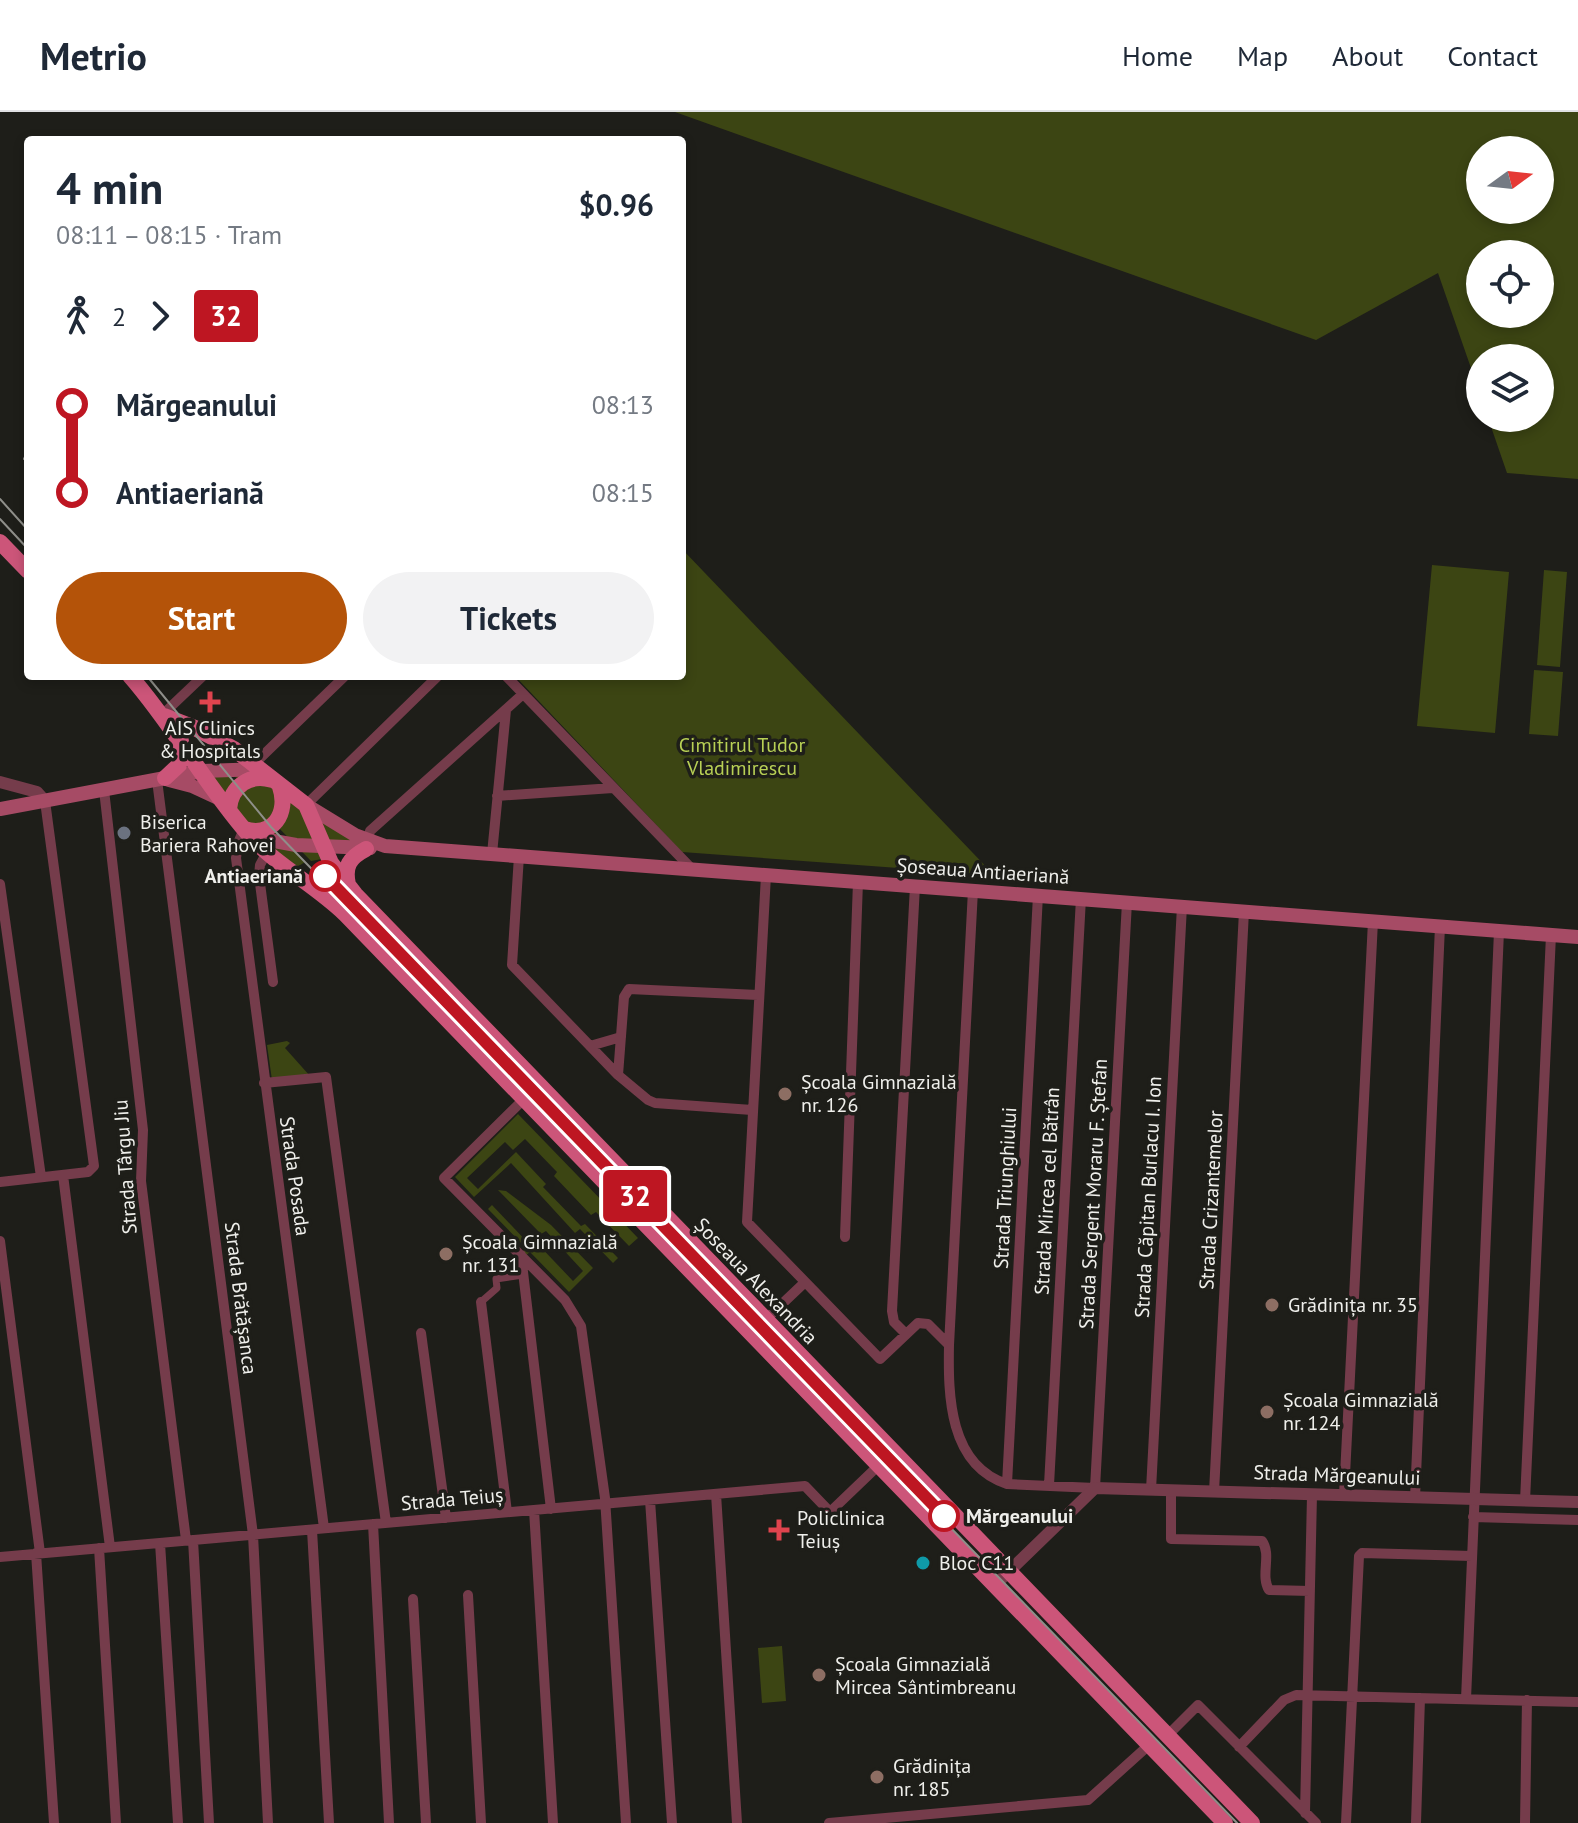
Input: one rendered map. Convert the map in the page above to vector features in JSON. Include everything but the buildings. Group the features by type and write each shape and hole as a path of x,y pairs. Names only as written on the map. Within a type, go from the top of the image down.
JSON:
{"main road":[{"path":"0,542 24,567"},
{"name":"Șoseaua Alexandria","path":"133,680 248,833 267,852 336,906 1225,1823"},
{"name":"Șoseaua Alexandria","path":"162,715 210,735 306,805 323,847 348,886 1252,1823"},
{"path":"161,779 179,765 181,741"},
{"path":"0,809 202,771 266,775"},
{"path":"161,779 192,786 225,805 245,781 266,775"},
{"path":"248,833 264,830 278,820 283,805 266,775"},
{"path":"306,805 367,844 347,865 348,886"},
{"name":"Șoseaua Antiaeriană","path":"248,833 281,844 323,847 367,844 1578,937"}],"street":[{"path":"162,715 199,680"},
{"path":"266,775 342,680"},
{"path":"306,805 434,680"},
{"path":"510,680 691,868"},
{"path":"367,844 370,831 523,694"},
{"path":"492,854 506,710"},
{"name":"Strada Brătășanca","path":"161,779 253,1535 268,1823"},
{"path":"0,782 37,792 45,801 94,1166 91,1171 0,1182"},
{"path":"497,796 613,788"},
{"name":"Strada Târgu Jiu","path":"104,790 143,1130 141,1181 189,1540 209,1823"},
{"name":"Strada Posada","path":"248,833 238,843 236,858 324,1528"},
{"path":"267,852 260,865 259,876 273,982"},
{"path":"519,856 512,965 618,1075 648,1100 752,1110"},
{"path":"766,875 747,1222 880,1359 918,1323 924,1322 949,1345"},
{"path":"845,1237 858,882"},
{"path":"0,884 41,1177"},
{"path":"906,1334 894,1322 892,1311 915,886"},
{"path":"973,890 949,1345 949,1397 958,1434 975,1464 1007,1484"},
{"name":"Strada Triunghiului","path":"1007,1484 1038,895"},
{"name":"Strada Mircea cel Bătrân","path":"1049,1485 1081,898"},
{"name":"Strada Sergent Moraru F. Ștefan","path":"1095,1488 1127,902"},
{"name":"Strada Căpitan Burlacu I. Ion","path":"1151,1490 1182,906"},
{"name":"Strada Crizantemelor","path":"1214,1492 1244,911"},
{"path":"1344,1495 1373,921"},
{"path":"1415,1498 1440,926"},
{"path":"1466,1699 1499,931"},
{"path":"1525,1501 1551,935"},
{"path":"618,1075 626,992 633,988 758,995"},
{"path":"590,1046 621,1037"},
{"path":"264,1083 326,1077 386,1523"},
{"path":"524,1099 444,1178 565,1300 578,1319 605,1504 626,1823"},
{"path":"63,1175 104,1548 116,1823"},
{"path":"0,1241 38,1553 54,1823"},
{"path":"521,1255 551,1509"},
{"path":"507,1512 481,1302 497,1288 496,1279 523,1275"},
{"path":"765,1320 805,1282"},
{"path":"421,1333 446,1518"},
{"name":"Strada Teiuș","path":"0,1557 805,1486 830,1512 878,1466"},
{"name":"Strada Mărgeanului","path":"1007,1484 1578,1502"},
{"path":"994,1586 1095,1488"},
{"path":"1171,1490 1171,1539 1262,1541 1266,1547 1265,1584 1269,1590 1310,1591"},
{"path":"716,1494 737,1823"},
{"path":"1305,1813 1312,1495"},
{"path":"650,1500 672,1823"},
{"path":"534,1510 553,1823"},
{"path":"1473,1517 1578,1520"},
{"path":"373,1524 389,1823"},
{"path":"312,1530 329,1823"},
{"path":"160,1543 178,1823"},
{"path":"1346,1823 1360,1554 1472,1556"},
{"path":"468,1595 481,1823"},
{"path":"413,1599 426,1823"},
{"path":"1239,1747 1284,1700 1296,1695 1578,1702"},
{"path":"1416,1823 1420,1698"},
{"path":"1525,1823 1527,1700"},
{"path":"1168,1735 1198,1705 1316,1823"},
{"path":"829,1823 1088,1800 1149,1745"}],"green space":[{"path":"675,112 1578,112 1578,479 1507,473 1493,432 1554,432 1554,344 1466,344 1466,354 1438,273 1316,340"},
{"name":"Cimitirul Tudor Vladimirescu","path":"686,553 994,875 682,852 519,680 686,680"},
{"path":"1432,565 1509,572 1495,733 1417,726"},
{"path":"1544,570 1567,572 1560,667 1537,665"},
{"path":"1534,670 1563,672 1558,736 1529,734"},
{"path":"223,768 238,787 241,784 228,768 249,768 372,842 324,847 328,858 311,861 275,824 272,827 305,862 291,871 202,771"},
{"path":"290,1043 285,1048 310,1076 272,1080 267,1045"},
{"path":"518,1114 638,1238 629,1246 596,1212 591,1215 554,1176 557,1172 525,1139 513,1150 505,1142 467,1178 478,1189 516,1152 546,1184 543,1187 618,1258 613,1263 580,1229 575,1233 511,1163 474,1197 455,1177"},
{"path":"498,1190 506,1191 551,1225 593,1268 569,1292 530,1252 525,1256 522,1253 526,1248 488,1209 492,1205 529,1244 534,1240 573,1281 583,1271 546,1231 541,1234"},
{"path":"782,1646 786,1701 762,1703 758,1648"}],"tram line":[{"path":"0,499 24,526"},
{"path":"0,519 24,545"},
{"path":"150,680 271,827 1237,1823"},
{"name":"32","path":"325,876 944,1516"}],"place":[{"name":"AIS Clinics & Hospitals","path":"210,702"},
{"name":"Biserica Bariera Rahovei","path":"124,833"},
{"name":"Antiaeriană","path":"325,876"},
{"name":"Școala Gimnazială nr. 126","path":"785,1094"},
{"name":"Școala Gimnazială nr. 131","path":"446,1254"},
{"name":"Grădinița nr. 35","path":"1272,1305"},
{"name":"Școala Gimnazială nr. 124","path":"1267,1412"},
{"name":"Mărgeanului","path":"944,1516"},
{"name":"Policlinica Teiuș","path":"779,1530"},
{"name":"Bloc C11","path":"923,1563"},
{"name":"Școala Gimnazială Mircea Sântimbreanu","path":"819,1675"},
{"name":"Grădinița nr. 185","path":"877,1777"}]}
